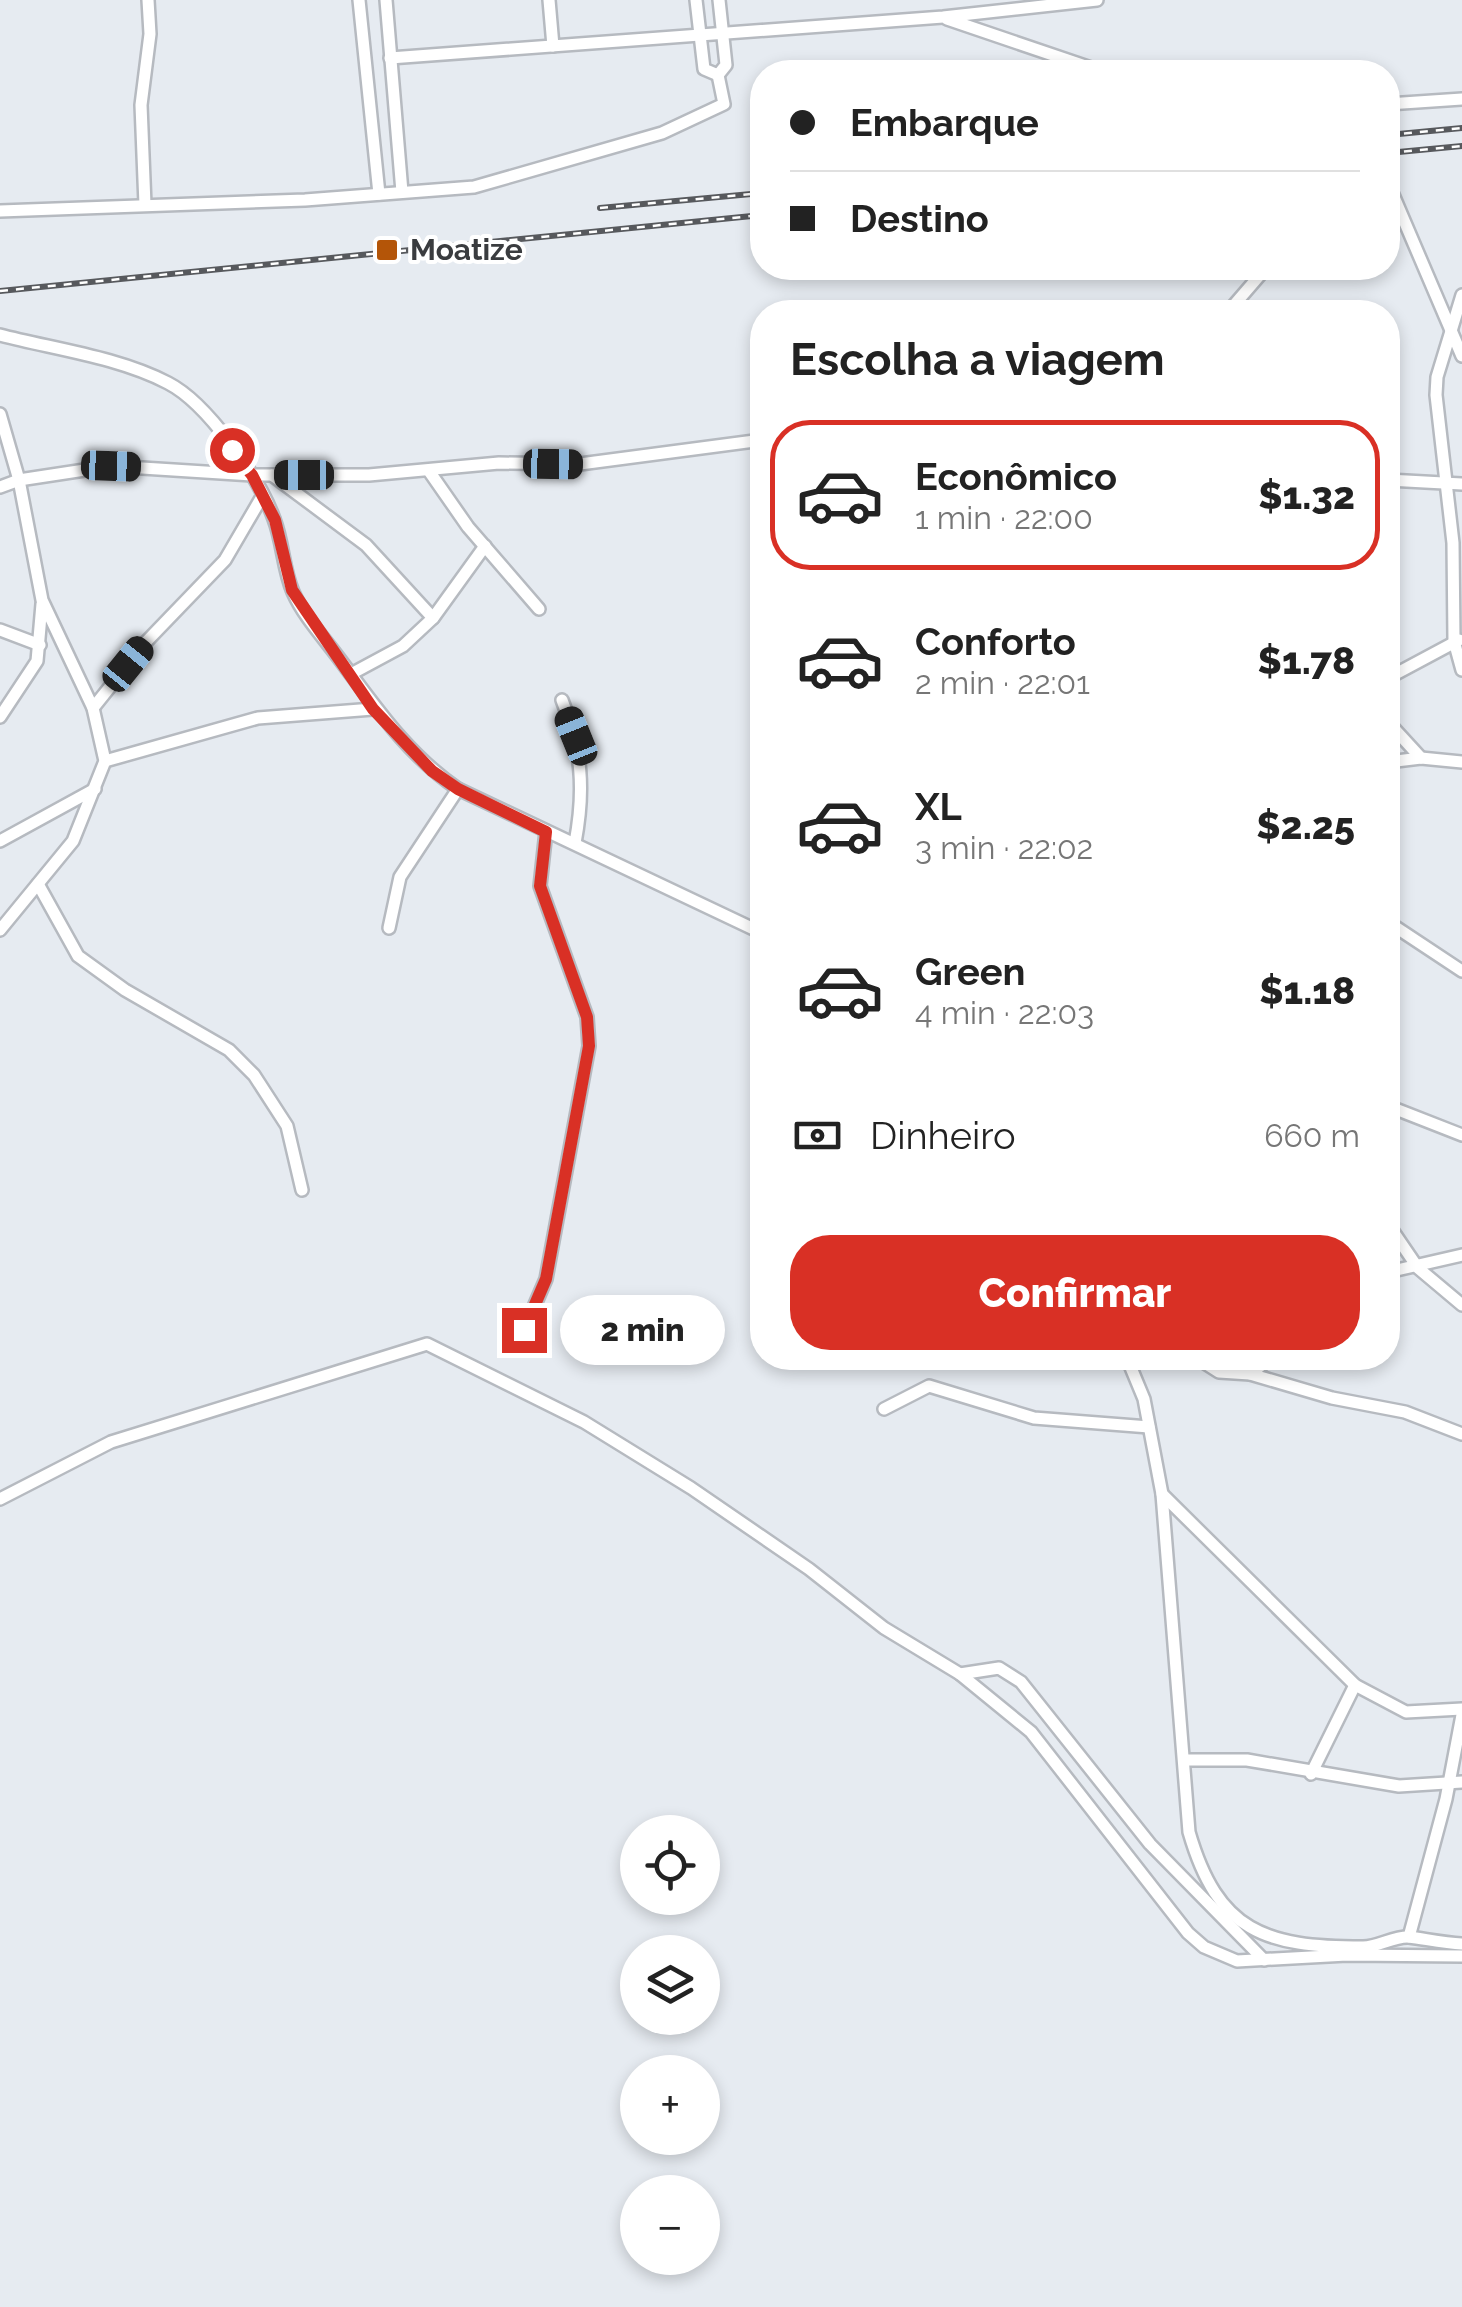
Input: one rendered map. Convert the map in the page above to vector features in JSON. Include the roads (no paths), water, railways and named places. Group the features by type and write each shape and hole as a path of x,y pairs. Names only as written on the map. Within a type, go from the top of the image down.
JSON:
{"street":[{"path":"145,205 142,105 150,34 148,0"},
{"path":"359,0 379,194"},
{"path":"386,0 402,192"},
{"path":"549,0 553,46"},
{"path":"696,0 704,69 718,75"},
{"path":"718,75 726,65 719,0"},
{"path":"390,58 943,17 1097,0"},
{"path":"943,17 1068,60"},
{"path":"0,211 474,187 662,133 724,104 718,75"},
{"path":"1400,103 1462,99"},
{"path":"1400,210 1462,356"},
{"path":"1238,300 1256,280"},
{"path":"1462,296 1437,377 1436,396 1448,483 1462,670"},
{"path":"0,335 131,368 168,383 193,400 252,475 275,520 292,590 373,709 405,746 458,789 750,928"},
{"path":"0,414 19,480 42,600 38,661 23,688 0,716"},
{"path":"0,487 19,480 111,466 252,475 429,471 500,462 580,464 750,442"},
{"path":"429,471 539,609"},
{"path":"272,475 366,545 433,618"},
{"path":"1400,481 1462,484"},
{"path":"93,708 146,642 225,560 263,495"},
{"path":"351,674 403,646 433,618 485,546"},
{"path":"0,930 73,841 105,760 93,708 42,600"},
{"path":"0,630 40,645"},
{"path":"1400,671 1458,640"},
{"path":"562,700 576,736 583,771 583,802 574,843"},
{"path":"105,760 258,718 373,709"},
{"path":"1400,735 1421,758"},
{"path":"1400,761 1421,758 1462,762"},
{"path":"389,928 400,877 458,789"},
{"path":"0,841 95,790"},
{"path":"524,1330 546,1279 589,1046 587,1017 540,886 546,832"},
{"path":"38,884 78,956 126,990 228,1050 254,1076 287,1126 302,1190"},
{"path":"1400,930 1462,971"},
{"path":"1400,1111 1462,1135"},
{"path":"1400,1242 1418,1268 1462,1305"},
{"path":"1400,1270 1462,1255"},
{"path":"0,1499 111,1442 427,1344 584,1422 692,1488 810,1569 884,1628 960,1674 1031,1732 1194,1940 1237,1961 1347,1954 1462,1956"},
{"path":"1131,1370 1149,1426 1162,1494 1189,1832 1200,1868 1236,1920 1272,1941 1368,1948 1409,1937 1462,1944"},
{"path":"1216,1370 1250,1374 1332,1398 1405,1412 1462,1434"},
{"path":"1250,1374 1255,1370"},
{"path":"884,1409 928,1386 1034,1418 1149,1426"},
{"path":"1162,1494 1355,1685 1406,1712 1462,1712 1456,1782 1409,1937"},
{"path":"960,1674 999,1668 1021,1682 1150,1844 1264,1960"},
{"path":"1312,1774 1355,1685"},
{"path":"1184,1760 1246,1760 1399,1786 1456,1782"}],"railway":[{"path":"1400,134 1462,128"},
{"path":"1400,152 1462,146"},
{"path":"600,208 750,194"},
{"path":"0,291 750,216"}],"place":[{"name":"Moatize","path":"387,250"}]}
